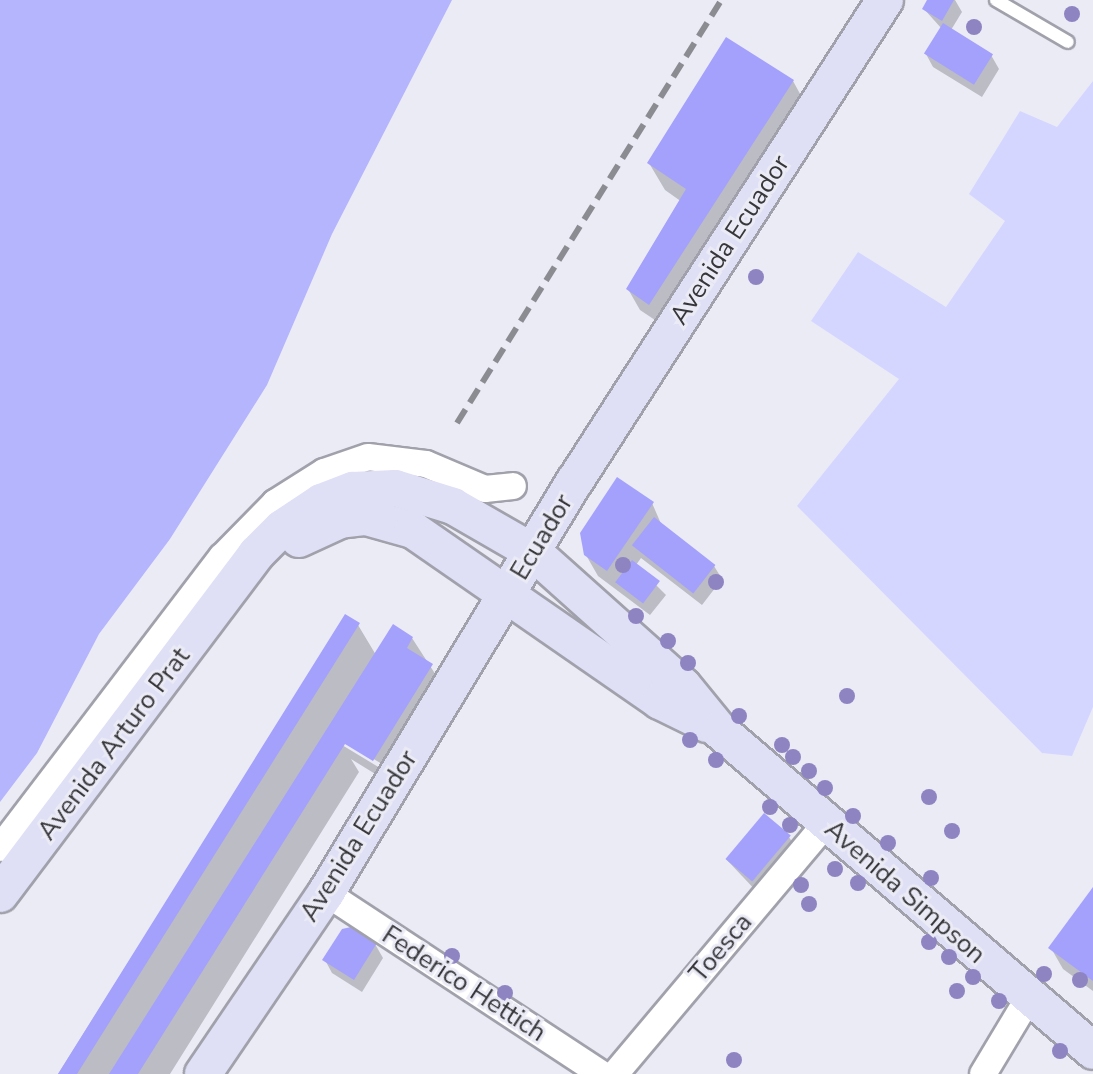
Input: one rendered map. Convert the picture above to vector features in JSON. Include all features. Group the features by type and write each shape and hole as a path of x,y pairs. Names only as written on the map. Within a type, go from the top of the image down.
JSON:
{"main road":[{"name":"Avenida Ecuador","path":"575,481 885,0"},
{"path":"471,517 512,519 575,481"},
{"name":"Ecuador","path":"508,593 575,481"},
{"name":"Avenida Arturo Prat","path":"0,894 227,594 282,528 340,494 374,488 415,492 471,517 533,552"},
{"name":"Avenida Arturo Prat","path":"227,594 293,542 340,520 366,517 413,530 508,593"},
{"name":"Avenida Simpson","path":"533,552 683,686 719,730 1028,999 1093,1051"},
{"name":"Avenida Ecuador","path":"203,1074 326,893 508,593"},
{"name":"Avenida Simpson","path":"508,593 660,701 719,730"}],"street":[{"path":"0,848 222,557 275,503 324,472 368,457 426,464 485,489 513,486"},
{"name":"Toesca","path":"615,1074 826,823"},
{"name":"Federico Hettich","path":"326,893 602,1074"},
{"path":"983,1074 1028,999"}],"lane":[{"path":"996,0 1068,42"}],"shaded area":[{"path":"1093,81 1093,707 1072,756 1042,753 797,506 899,379 811,321 858,252 946,307 1005,221 969,194 1020,111 1057,127"}],"water":[{"path":"0,0 452,0 332,234 267,385 170,539 99,634 37,753 0,802"}],"building":[{"path":"927,0 954,0 942,21 922,9"},
{"path":"943,23 993,54 974,85 924,54"},
{"path":"726,37 794,80 649,305 626,289 686,189 647,163"},
{"path":"617,477 654,502 607,571 584,555 580,533"},
{"path":"654,517 715,565 693,593 632,545"},
{"path":"632,560 660,581 643,603 615,582"},
{"path":"345,614 360,623 77,1074 58,1074"},
{"path":"393,624 413,637 407,648 433,664 373,761 345,744 138,1074 109,1074"},
{"path":"764,813 791,835 752,881 725,859"},
{"path":"1093,887 1093,981 1048,948"},
{"path":"351,927 377,943 354,980 322,960 342,929"}],"railway":[{"path":"457,423 721,0"}]}
